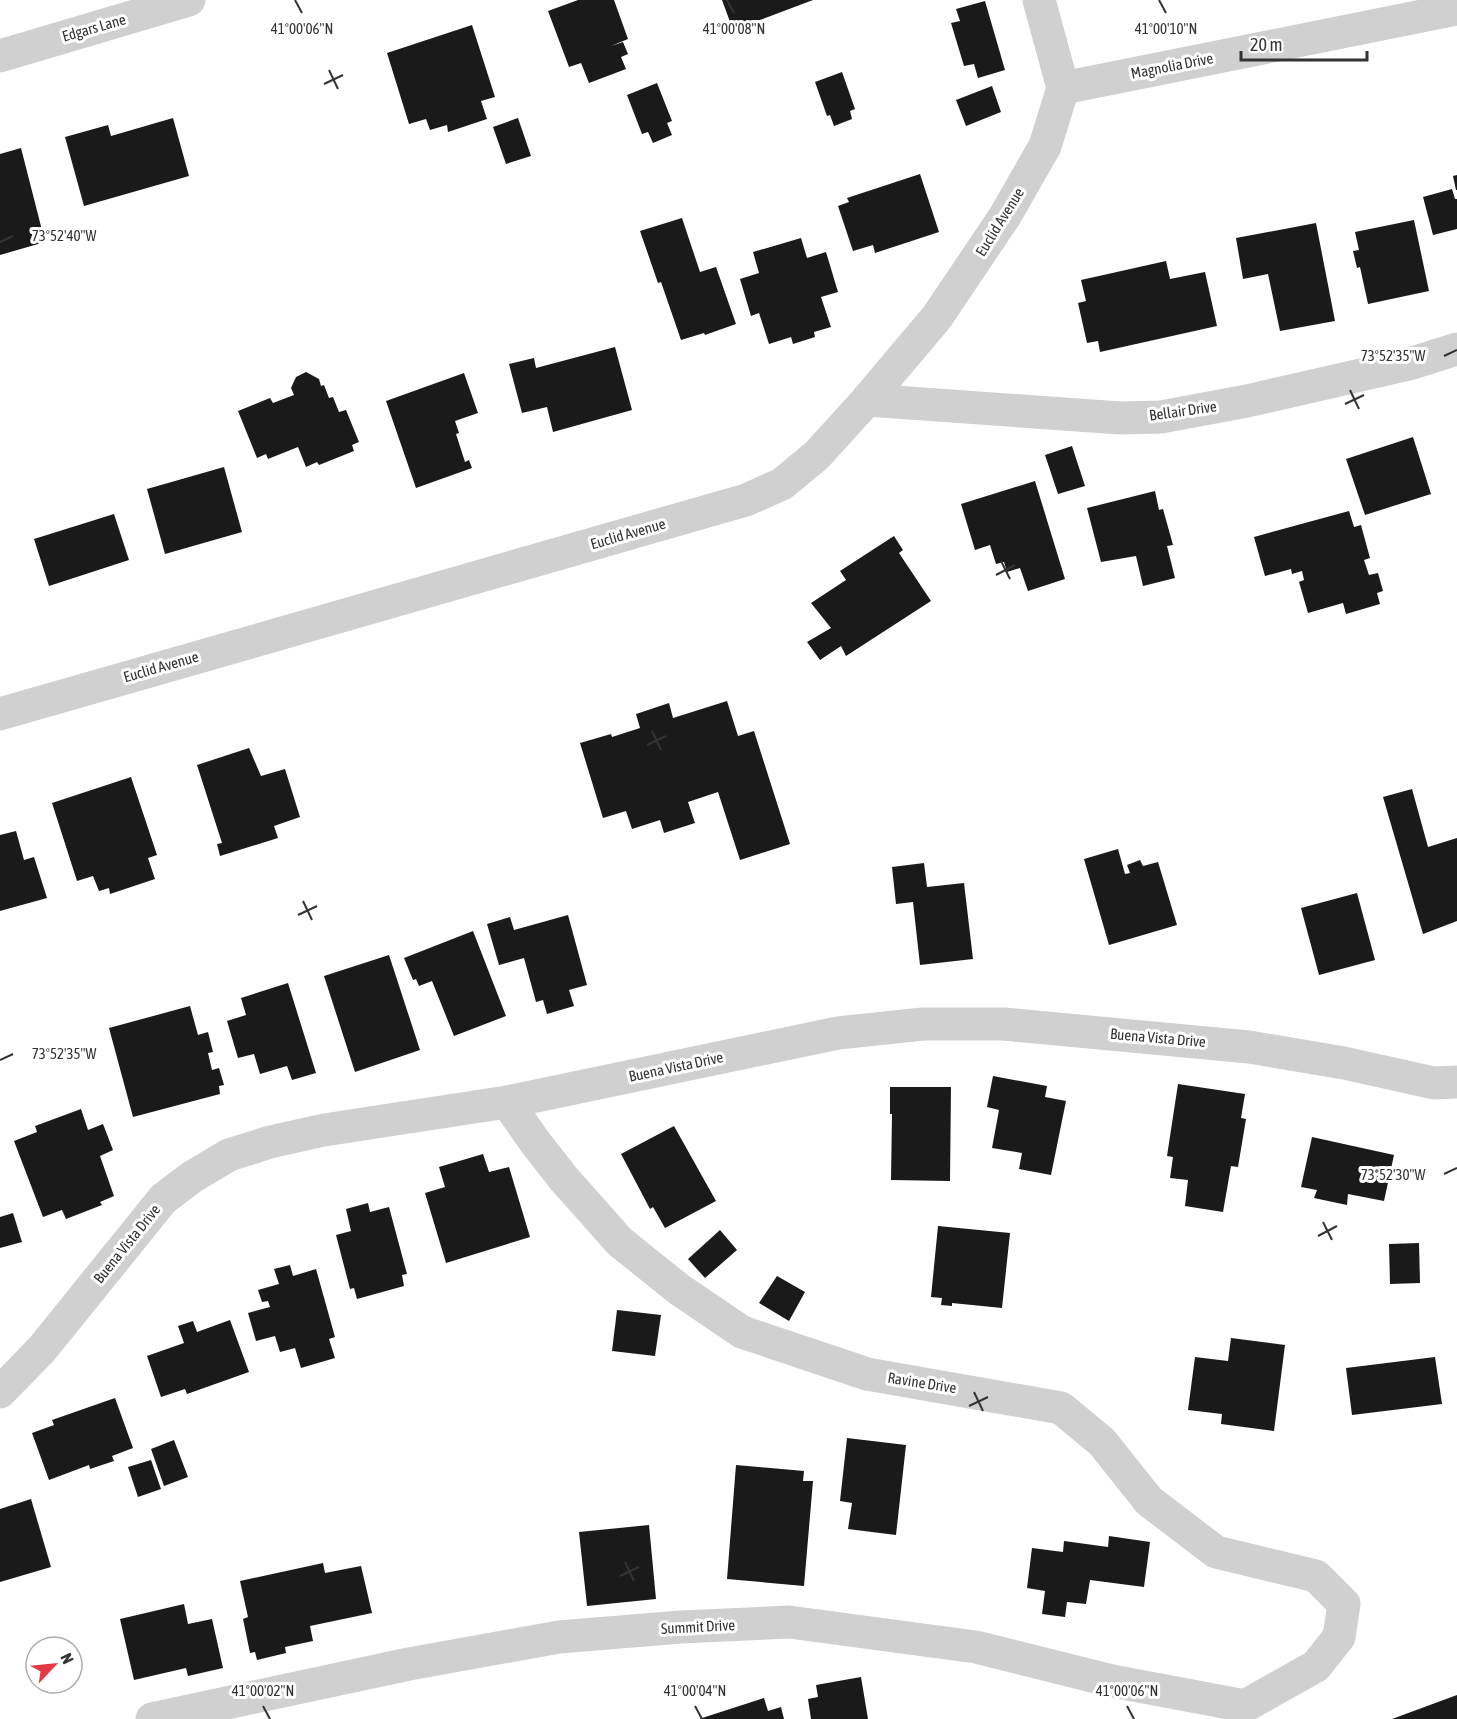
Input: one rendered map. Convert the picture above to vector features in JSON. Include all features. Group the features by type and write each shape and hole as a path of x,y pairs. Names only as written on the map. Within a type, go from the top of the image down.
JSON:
{"street":[{"name":"Edgars Lane","path":"0,56 189,0"},
{"path":"1039,0 1063,88"},
{"name":"Magnolia Drive","path":"1063,88 1457,9"},
{"name":"Euclid Avenue","path":"0,714 746,500 782,484 818,455 937,317 1005,216 1045,146 1063,88"},
{"name":"Bellair Drive","path":"867,400 1120,417 1161,417 1351,378 1409,364 1457,349"},
{"name":"Buena Vista Drive","path":"0,1392 42,1349 162,1199 192,1177 229,1155 270,1142 324,1130 507,1102 838,1033 923,1024 1004,1024 1226,1044 1295,1054 1434,1083 1457,1082"},
{"name":"Ravine Drive","path":"507,1102 564,1179 620,1242 680,1290 742,1332 867,1374 1062,1408 1102,1442 1149,1501 1216,1552 1316,1576 1344,1604 1339,1637 1316,1666 1248,1712"},
{"name":"Summit Drive","path":"152,1719 409,1664 559,1637 681,1627 789,1622 976,1647 1112,1682 1248,1712"}],"building":[{"path":"578,0 614,0 628,39 611,46 623,42 628,54 621,57 626,69 589,83 581,63 569,67 548,11"},
{"path":"722,0 813,0 733,30"},
{"path":"985,1 1005,70 978,78 974,64 964,66 951,23 960,21 956,9"},
{"path":"472,25 495,97 481,101 487,119 448,132 447,125 430,130 426,119 409,124 387,53"},
{"path":"842,72 855,109 850,111 852,119 834,126 830,115 827,116 815,82"},
{"path":"657,83 672,121 667,123 672,135 653,143 648,132 642,134 627,95"},
{"path":"992,86 1001,112 966,126 956,100"},
{"path":"173,118 189,176 84,206 65,137 108,125 111,136"},
{"path":"518,118 531,156 506,164 493,127"},
{"path":"21,148 45,242 0,255 0,154"},
{"path":"920,174 939,232 875,253 873,245 853,251 838,206 849,202 847,198"},
{"path":"1457,175 1457,190 1456,190 1453,176"},
{"path":"1452,189 1457,199 1457,229 1433,235 1423,197"},
{"path":"682,218 700,272 716,267 736,324 705,335 704,333 681,340 640,231"},
{"path":"1414,220 1429,291 1368,304 1360,267 1357,268 1353,251 1359,250 1355,232"},
{"path":"1316,223 1335,321 1280,331 1268,274 1243,279 1236,238"},
{"path":"801,238 807,258 826,252 838,292 821,297 831,327 814,332 815,337 793,344 791,337 769,344 759,313 751,316 740,279 759,273 753,252"},
{"path":"1166,261 1170,279 1205,272 1217,326 1100,352 1098,341 1087,343 1078,303 1086,301 1081,280"},
{"path":"615,347 632,410 553,432 547,407 522,413 509,364 534,358 536,368"},
{"path":"306,372 319,379 321,386 324,385 329,398 333,397 339,412 346,410 359,442 352,445 354,451 319,465 317,462 306,467 298,447 268,459 266,454 257,458 238,411 270,398 273,403 294,395 291,388 296,377"},
{"path":"464,373 478,413 455,421 459,433 456,434 465,462 469,460 472,468 416,488 386,401"},
{"path":"1413,437 1431,494 1365,515 1346,459"},
{"path":"1072,446 1085,486 1058,494 1045,455"},
{"path":"224,467 242,532 165,554 147,489"},
{"path":"1035,481 1065,579 1028,591 1020,568 1007,572 1004,562 996,564 990,545 975,550 961,504"},
{"path":"1155,491 1159,510 1163,509 1173,545 1167,546 1175,578 1143,586 1136,556 1101,562 1087,508"},
{"path":"1349,511 1354,527 1361,525 1370,558 1364,560 1369,575 1378,573 1383,591 1377,593 1380,604 1346,614 1343,603 1308,613 1299,582 1304,580 1302,571 1292,574 1291,569 1265,576 1254,537"},
{"path":"114,514 129,560 49,586 34,539"},
{"path":"894,536 903,550 899,553 931,601 846,656 841,646 820,660 807,642 831,628 811,603 846,580 840,571"},
{"path":"727,701 738,736 754,731 790,844 740,860 718,792 688,802 695,823 664,833 660,820 632,829 626,811 603,818 580,743 611,734 612,737 640,728 636,714 669,703 673,718"},
{"path":"249,748 261,776 285,769 300,817 274,826 278,838 220,856 217,844 222,843 197,765"},
{"path":"131,777 157,855 148,858 155,879 110,894 109,888 99,891 93,876 77,881 52,803"},
{"path":"1412,789 1428,847 1457,838 1457,921 1423,934 1383,797"},
{"path":"16,831 24,860 34,857 47,898 0,911 0,835"},
{"path":"1118,849 1125,874 1130,873 1127,865 1140,860 1143,866 1158,862 1177,925 1109,945 1084,859"},
{"path":"924,863 927,887 964,883 973,959 920,965 913,902 896,904 892,867"},
{"path":"1357,893 1375,960 1319,975 1301,908"},
{"path":"568,915 587,985 569,990 574,1006 547,1014 543,1000 536,1002 524,958 499,965 487,924 510,917 514,930"},
{"path":"473,931 506,1016 454,1036 432,981 419,986 416,979 413,980 404,958"},
{"path":"389,955 420,1050 355,1072 324,976"},
{"path":"288,983 316,1073 292,1080 287,1066 260,1074 254,1054 238,1058 227,1021 246,1015 241,998"},
{"path":"190,1006 198,1035 208,1032 213,1052 208,1053 212,1070 219,1068 224,1085 219,1086 220,1094 133,1117 109,1028"},
{"path":"993,1076 1047,1086 1045,1097 1066,1101 1051,1175 1019,1169 1022,1153 992,1148 999,1110 987,1107"},
{"path":"1178,1084 1245,1094 1241,1118 1246,1119 1238,1167 1231,1166 1223,1212 1185,1206 1188,1180 1170,1178 1173,1157 1167,1156"},
{"path":"890,1087 951,1087 950,1181 891,1180"},
{"path":"81,1109 88,1130 103,1124 113,1150 100,1156 114,1196 100,1202 102,1205 66,1219 62,1210 43,1217 14,1141 37,1132 35,1126"},
{"path":"674,1126 716,1201 665,1228 653,1207 650,1209 621,1154"},
{"path":"1312,1137 1394,1155 1384,1201 1348,1194 1347,1205 1314,1198 1317,1190 1301,1187"},
{"path":"483,1154 489,1172 509,1167 530,1237 446,1263 425,1193 445,1187 439,1167"},
{"path":"368,1203 370,1212 389,1207 407,1274 402,1275 404,1286 357,1299 354,1288 350,1289 336,1235 351,1231 346,1209"},
{"path":"13,1213 22,1242 0,1248 0,1217"},
{"path":"938,1226 1010,1233 1002,1308 952,1303 952,1306 941,1305 942,1298 931,1297"},
{"path":"720,1230 737,1250 705,1278 688,1259"},
{"path":"1419,1243 1420,1283 1390,1284 1389,1244"},
{"path":"290,1265 293,1276 316,1269 335,1337 329,1339 335,1358 301,1368 295,1348 280,1352 275,1336 256,1341 248,1313 270,1307 268,1301 262,1302 258,1290 279,1284 274,1269"},
{"path":"777,1276 805,1292 789,1321 759,1303"},
{"path":"617,1310 661,1315 655,1356 612,1351"},
{"path":"230,1320 249,1372 187,1394 185,1389 161,1397 147,1356 184,1343 178,1326 193,1321 197,1332"},
{"path":"1231,1338 1285,1345 1274,1431 1221,1424 1222,1414 1188,1410 1195,1357 1228,1361"},
{"path":"1435,1357 1442,1404 1352,1415 1346,1368"},
{"path":"115,1398 133,1448 112,1456 114,1461 90,1469 89,1465 49,1480 32,1433 54,1425 52,1420"},
{"path":"847,1438 906,1445 896,1535 848,1529 852,1503 840,1501"},
{"path":"174,1440 188,1477 164,1486 151,1449"},
{"path":"151,1460 161,1489 138,1497 128,1467"},
{"path":"736,1465 804,1471 803,1481 813,1481 804,1586 727,1579"},
{"path":"31,1499 51,1567 0,1582 0,1509"},
{"path":"649,1525 656,1599 587,1606 579,1532"},
{"path":"1109,1536 1150,1542 1144,1587 1090,1580 1086,1604 1067,1602 1065,1617 1042,1614 1045,1591 1027,1588 1032,1548 1063,1552 1064,1541 1108,1547"},
{"path":"323,1563 325,1573 361,1566 372,1613 310,1626 313,1641 285,1647 286,1653 257,1660 255,1652 250,1653 243,1619 248,1617 240,1581"},
{"path":"184,1604 188,1624 212,1619 223,1668 188,1676 186,1668 134,1680 120,1619"},
{"path":"861,1677 868,1719 811,1719 808,1699 818,1697 816,1685"},
{"path":"1457,1695 1457,1719 1392,1719"},
{"path":"764,1698 768,1711 781,1707 784,1719 699,1719"}]}
